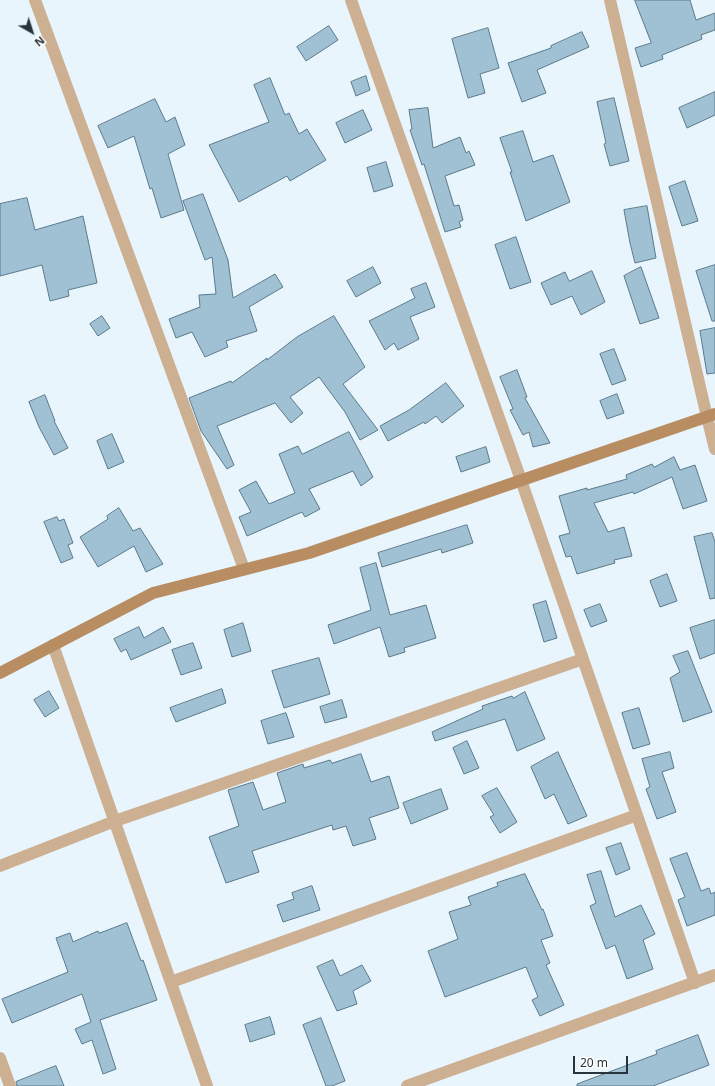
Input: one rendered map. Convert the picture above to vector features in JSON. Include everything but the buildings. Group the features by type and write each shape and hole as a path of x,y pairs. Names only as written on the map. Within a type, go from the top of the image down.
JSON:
{"street":[{"path":"35,0 244,569"},
{"path":"351,0 521,480 695,982"},
{"path":"610,0 711,416 715,448"},
{"path":"0,673 153,593 308,553 711,416"},
{"path":"53,645 207,1086"},
{"path":"0,866 115,821 583,659"},
{"path":"171,982 637,815"},
{"path":"410,1086 715,975"},
{"path":"0,1058 10,1086"}]}
